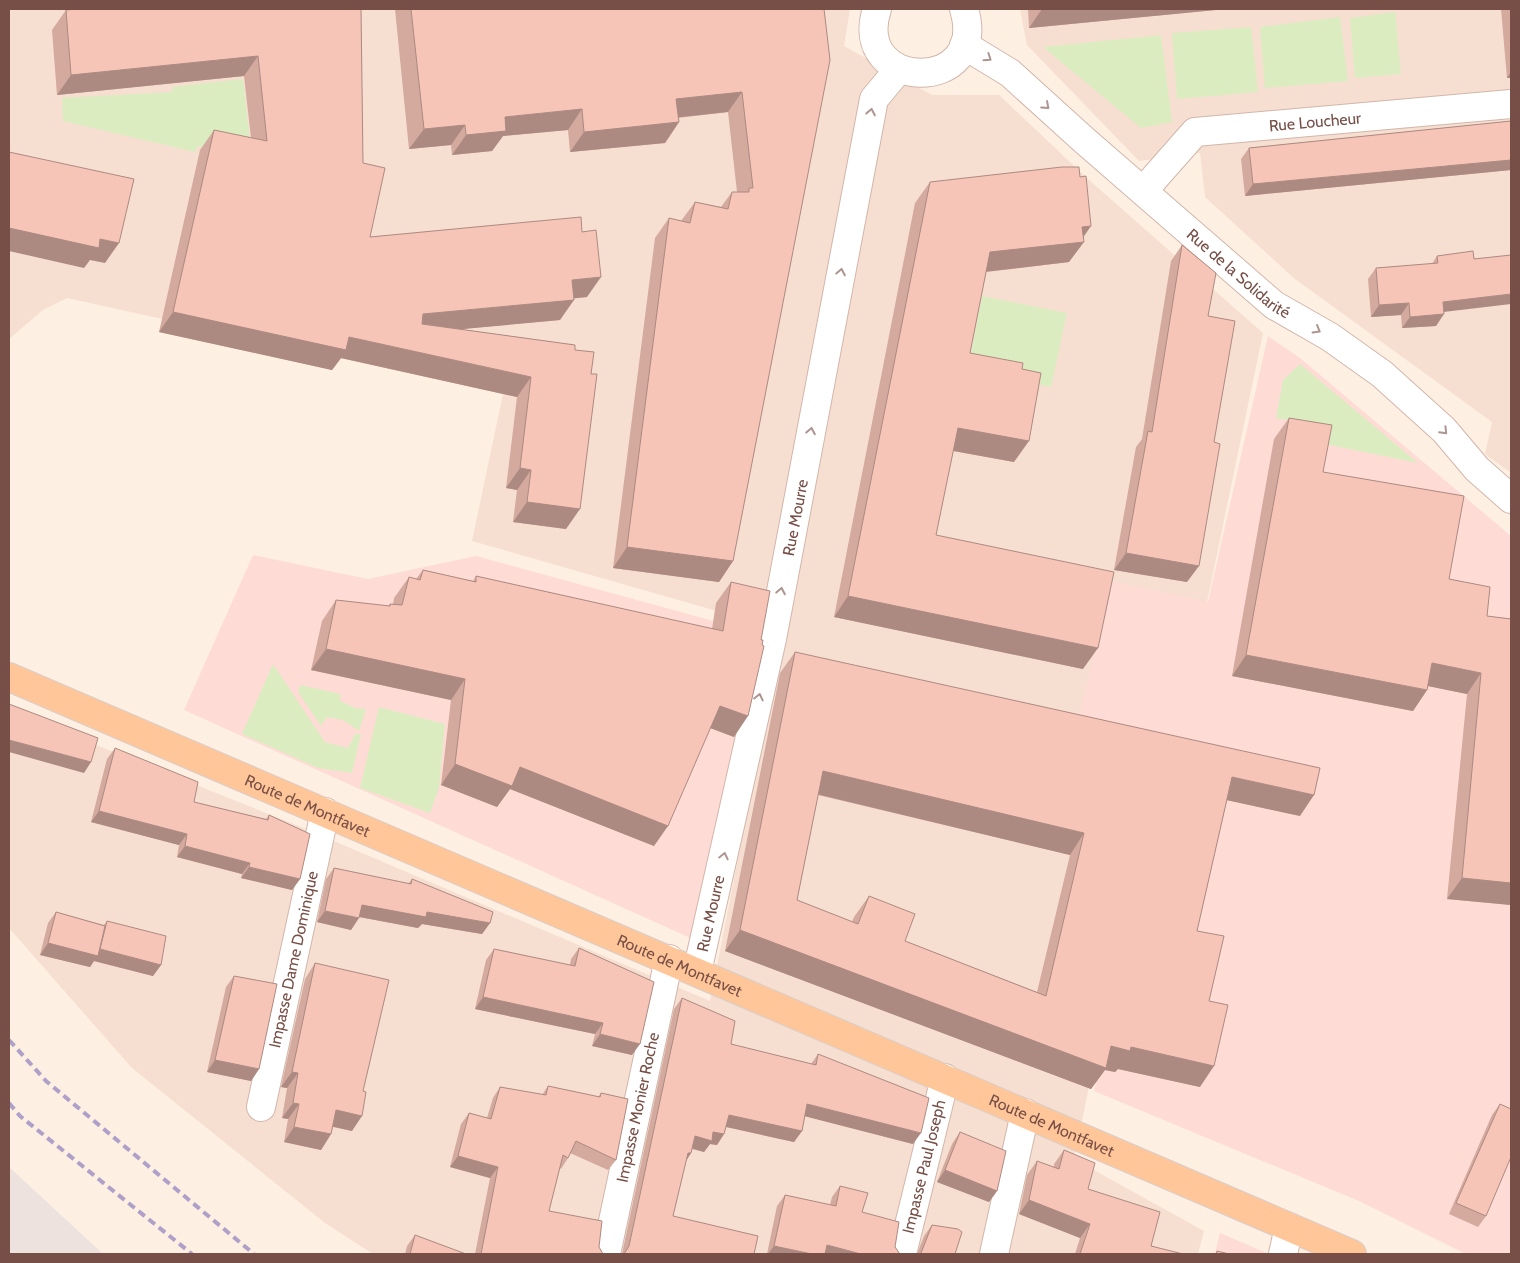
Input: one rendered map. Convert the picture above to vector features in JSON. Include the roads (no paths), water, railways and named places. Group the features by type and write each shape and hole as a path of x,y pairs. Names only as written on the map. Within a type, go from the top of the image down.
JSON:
{"main road":[{"name":"Route de Montfavet","path":"9,676 1352,1254"}],"street":[{"path":"877,9 874,23 877,43 888,60 899,69 914,74 929,73 944,68 956,58 964,45 968,33 964,9"},
{"name":"Rue de la Solidarité","path":"964,45 1010,73 1274,305 1330,338 1382,374 1444,430 1477,469 1511,499"},
{"name":"Rue Mourre","path":"697,972 772,639 874,99 899,69"},
{"name":"Rue Loucheur","path":"1143,191 1195,132 1511,104"},
{"name":"Impasse Dame Dominique","path":"261,1108 325,812"},
{"name":"Impasse Monier Roche","path":"606,1254 669,959"},
{"name":"Impasse Paul Joseph","path":"902,1254 945,1078"},
{"path":"994,1254 1026,1113"},
{"path":"1283,1254 1289,1227"}],"railway":[{"path":"9,1040 46,1081 254,1254"},
{"path":"9,1103 20,1116 192,1254"}]}
